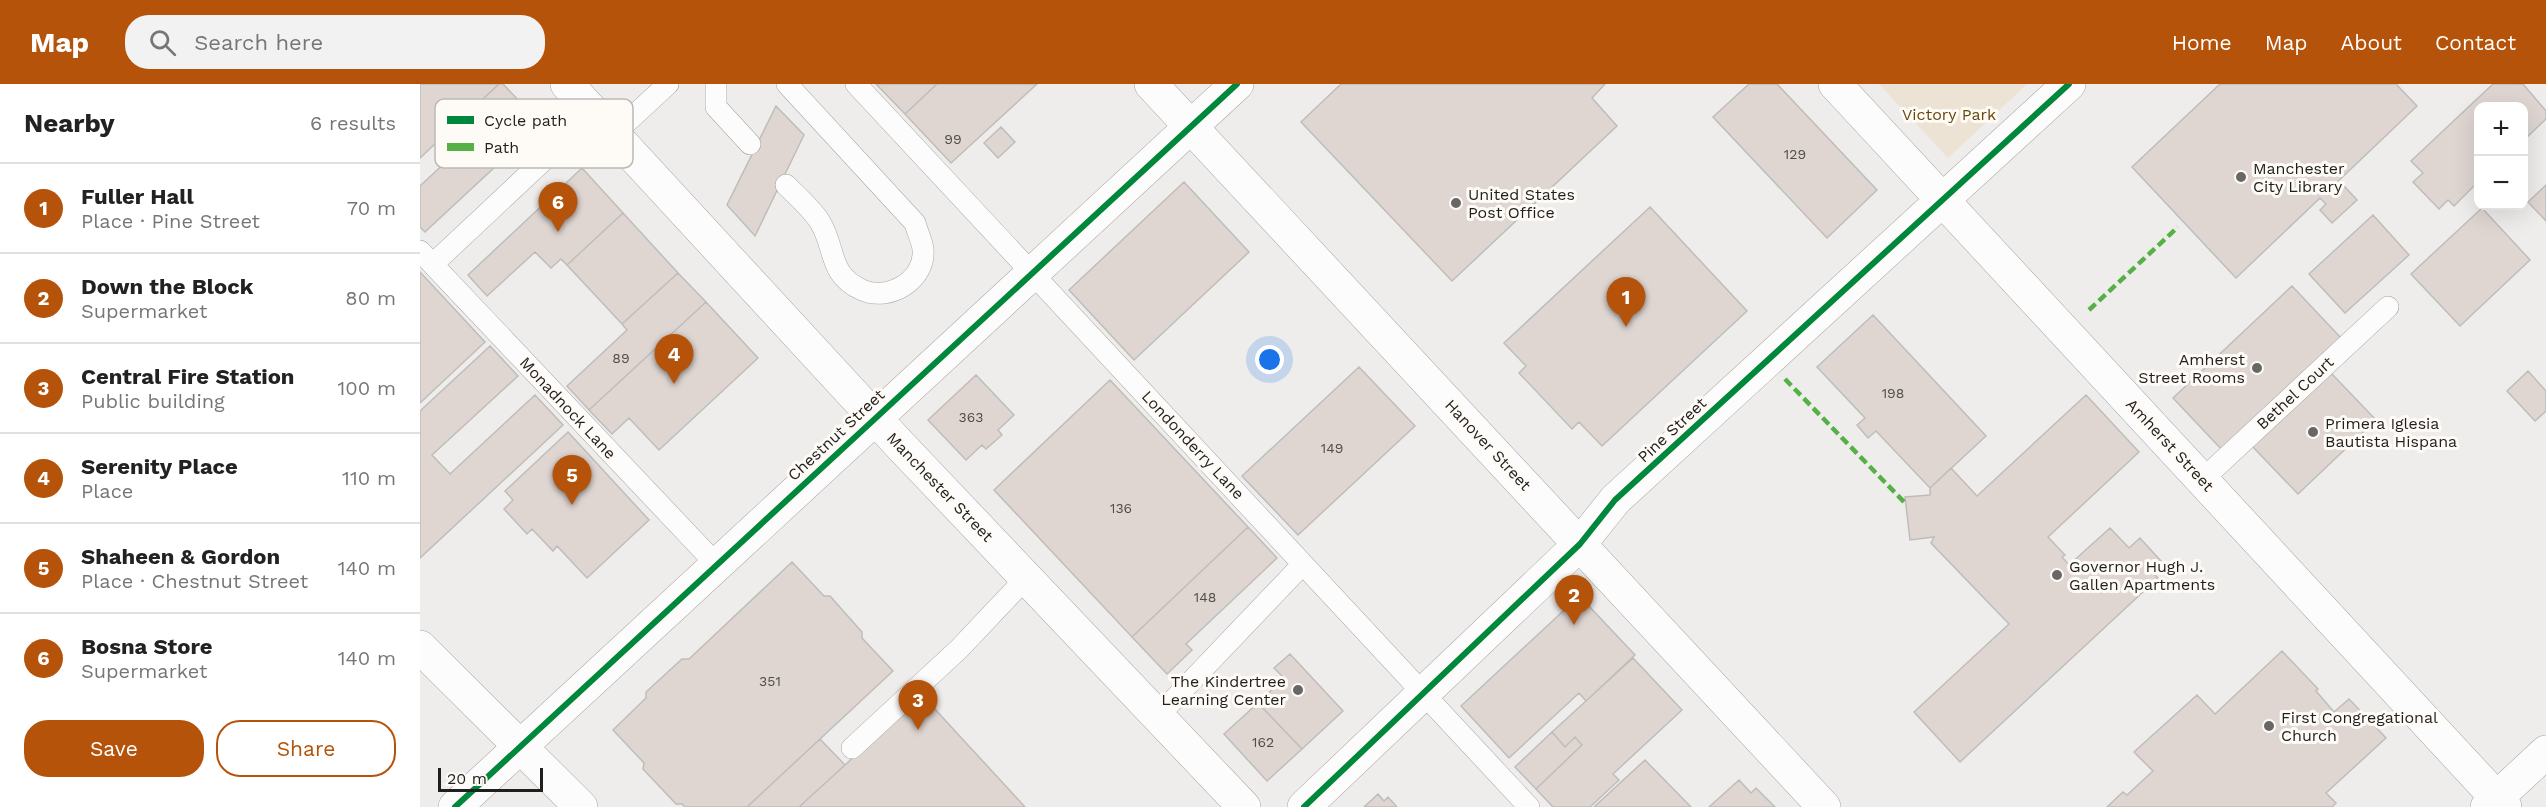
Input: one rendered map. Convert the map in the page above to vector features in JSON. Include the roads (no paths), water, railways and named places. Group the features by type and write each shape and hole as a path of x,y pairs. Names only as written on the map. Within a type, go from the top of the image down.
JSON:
{"street":[{"name":"Manchester Street","path":"567,84 581,99"},
{"name":"Hanover Street","path":"1151,84 1824,807"},
{"name":"Chestnut Street","path":"455,807 1237,84"},
{"name":"Amherst Street","path":"1835,84 2202,480 2497,804"},
{"name":"Pine Street","path":"1304,807 1422,692 1580,544 1615,500 1944,201 2069,84"},
{"name":"Manchester Street","path":"633,156 874,418 1244,807"},
{"path":"420,647 580,807"},
{"path":"2497,804 2546,752"}],"lane":[{"path":"633,106 668,84"},
{"path":"716,84 716,107 750,144"},
{"path":"786,185 821,222 839,273 862,290 880,294 902,288 917,273 923,250 915,223 787,84"},
{"name":"Londonderry Lane","path":"856,84 1529,807"},
{"path":"426,257 545,168"},
{"name":"Monadnock Lane","path":"426,257 717,565"},
{"name":"Bethel Court","path":"2202,480 2388,307"},
{"path":"1158,716 1303,564"},
{"path":"852,748 959,649 1027,577"}],"place":[{"name":"Manchester City Library","path":"2241,177"},
{"name":"United States Post Office","path":"1456,203"},
{"name":"Bosna Store","path":"558,232"},
{"name":"Fuller Hall","path":"1626,327"},
{"name":"Amherst Street Rooms","path":"2257,368"},
{"name":"Serenity Place","path":"674,384"},
{"name":"Primera Iglesia Bautista Hispana","path":"2313,432"},
{"name":"Shaheen & Gordon","path":"572,505"},
{"name":"Governor Hugh J. Gallen Apartments","path":"2057,575"},
{"name":"Down the Block","path":"1574,625"},
{"name":"The Kindertree Learning Center","path":"1298,690"},
{"name":"First Congregational Church","path":"2269,726"},
{"name":"Central Fire Station","path":"918,730"}],"park label":[{"name":"Victory Park","path":"1949,114"}]}
